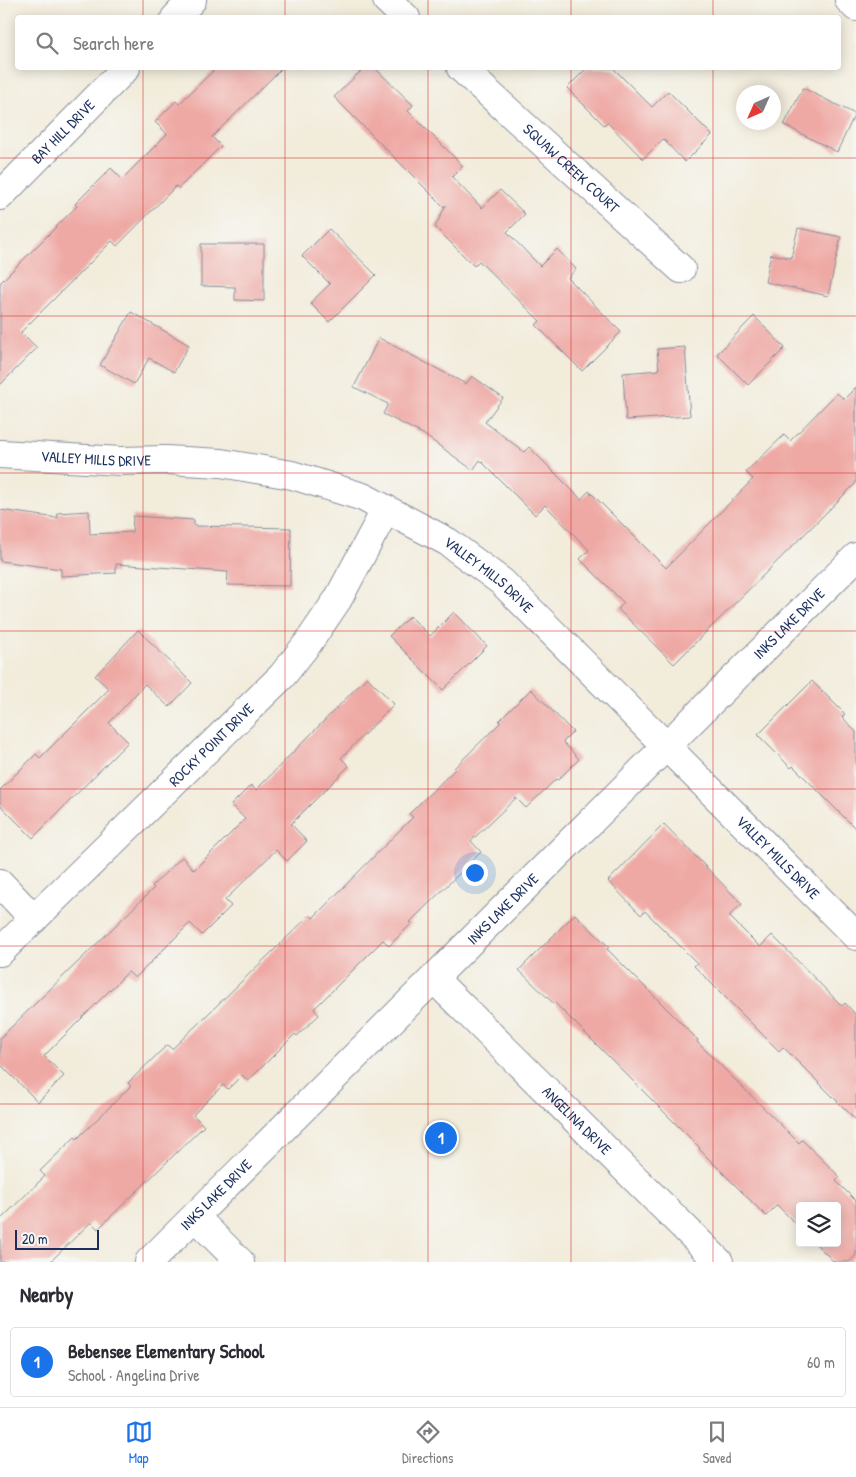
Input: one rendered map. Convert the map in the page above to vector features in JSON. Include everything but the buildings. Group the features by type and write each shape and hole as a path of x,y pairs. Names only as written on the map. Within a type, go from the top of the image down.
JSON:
{"street":[{"path":"178,15 192,0"},
{"path":"387,0 403,15"},
{"path":"849,0 856,7"},
{"name":"BAY HILL DRIVE","path":"0,196 124,70"},
{"name":"SQUAW CREEK COURT","path":"463,70 681,269"},
{"name":"VALLEY MILLS DRIVE","path":"0,454 120,461 166,460 221,463 292,475 363,497 448,542 502,582 856,936"},
{"name":"ROCKY POINT DRIVE","path":"0,952 282,676 308,643 338,599 386,509"},
{"name":"INKS LAKE DRIVE","path":"149,1262 856,557"},
{"path":"0,883 34,918"},
{"name":"ANGELINA DRIVE","path":"434,979 719,1262"},
{"path":"195,1217 240,1262"}],"place":[{"name":"Bebensee Elementary School","path":"441,1138"}]}
